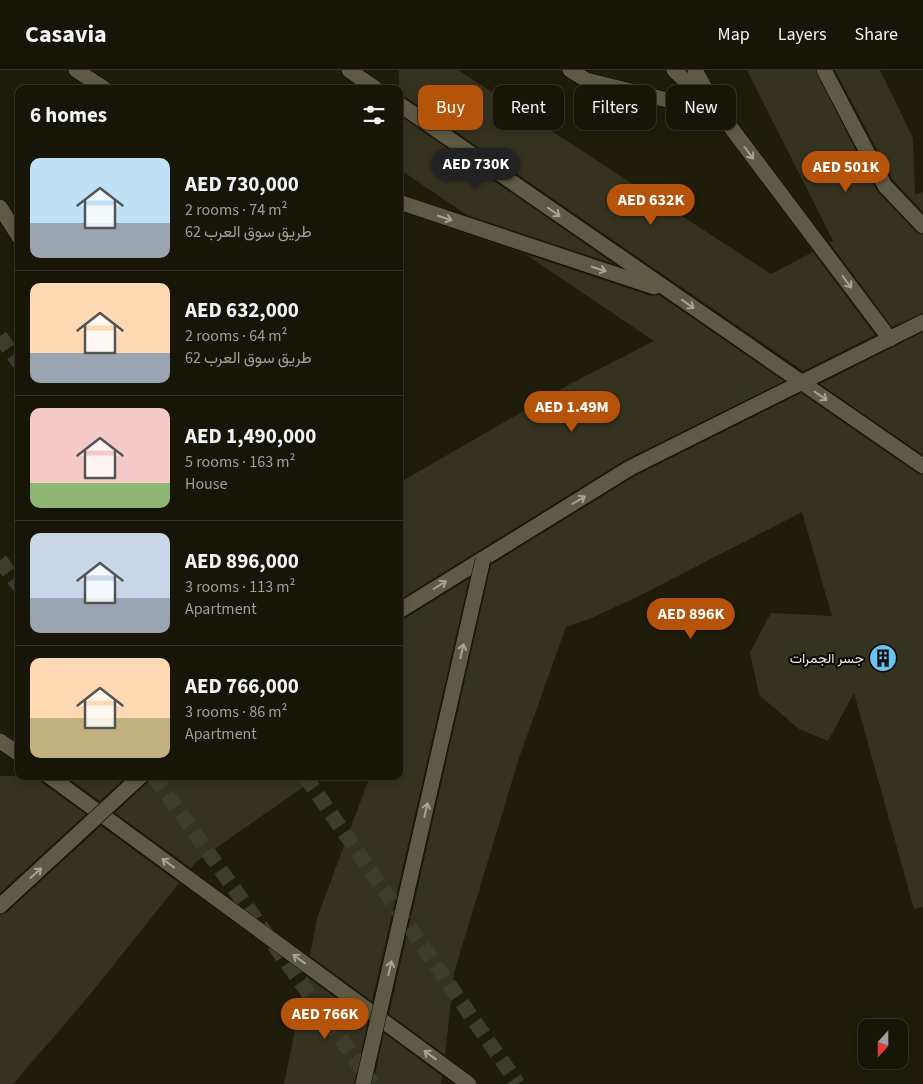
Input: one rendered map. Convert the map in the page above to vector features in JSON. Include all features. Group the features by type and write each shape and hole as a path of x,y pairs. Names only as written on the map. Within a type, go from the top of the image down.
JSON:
{"street":[{"path":"76,70 99,85"},
{"path":"349,70 370,85"},
{"path":"570,70 586,80 666,100"},
{"path":"674,70 690,85"},
{"path":"695,70 704,85"},
{"path":"824,70 885,186 923,226"},
{"path":"403,107 923,466"},
{"path":"733,130 890,338"},
{"path":"403,203 671,292"},
{"path":"0,207 15,231"},
{"path":"403,609 630,468 923,322"},
{"path":"363,1084 483,559"},
{"path":"0,741 15,751"},
{"path":"54,780 469,1084"},
{"path":"0,906 137,780"}],"building":[{"path":"399,70 458,70 481,85 418,85 418,106 403,96 403,85 399,85"},
{"path":"747,70 815,70 877,191 916,232 923,235 923,313 892,327 829,242 833,241"},
{"path":"835,70 880,70 913,138 915,195 923,192 923,212 893,180"},
{"path":"483,86 493,93 493,130 550,130 771,274 813,252 875,335 803,371 453,130 483,130"},
{"path":"403,118 418,130 614,264 467,215 403,172"},
{"path":"525,254 651,296 659,295 784,381 625,460 403,598 403,481 570,384 654,341"},
{"path":"923,332 923,455 820,384"},
{"path":"801,393 918,474 923,475 923,907 914,909 854,693 828,741 799,729 759,695 750,652 771,613 832,616 802,512 647,592 592,618 566,627 519,758 454,973 445,1055 389,1014 491,565 635,476"},
{"path":"469,579 372,1001 310,956 317,918 369,780 403,780 404,619"},
{"path":"0,776 15,776 15,780 42,780 43,784 86,814 0,893"},
{"path":"71,780 123,780 100,801"},
{"path":"148,780 313,780 196,862 191,868 115,813"},
{"path":"101,826 179,883 88,997 13,1084 0,1084 0,915 6,913"},
{"path":"306,976 368,1021 354,1084 284,1084"},
{"path":"384,1033 442,1076 441,1084 373,1084"}],"tunnel":[{"path":"0,336 15,357"},
{"path":"0,560 15,581"},
{"path":"157,780 373,1084"},
{"path":"308,780 518,1084"}],"place":[{"name":"جسر الجمرات","path":"883,658"}]}
